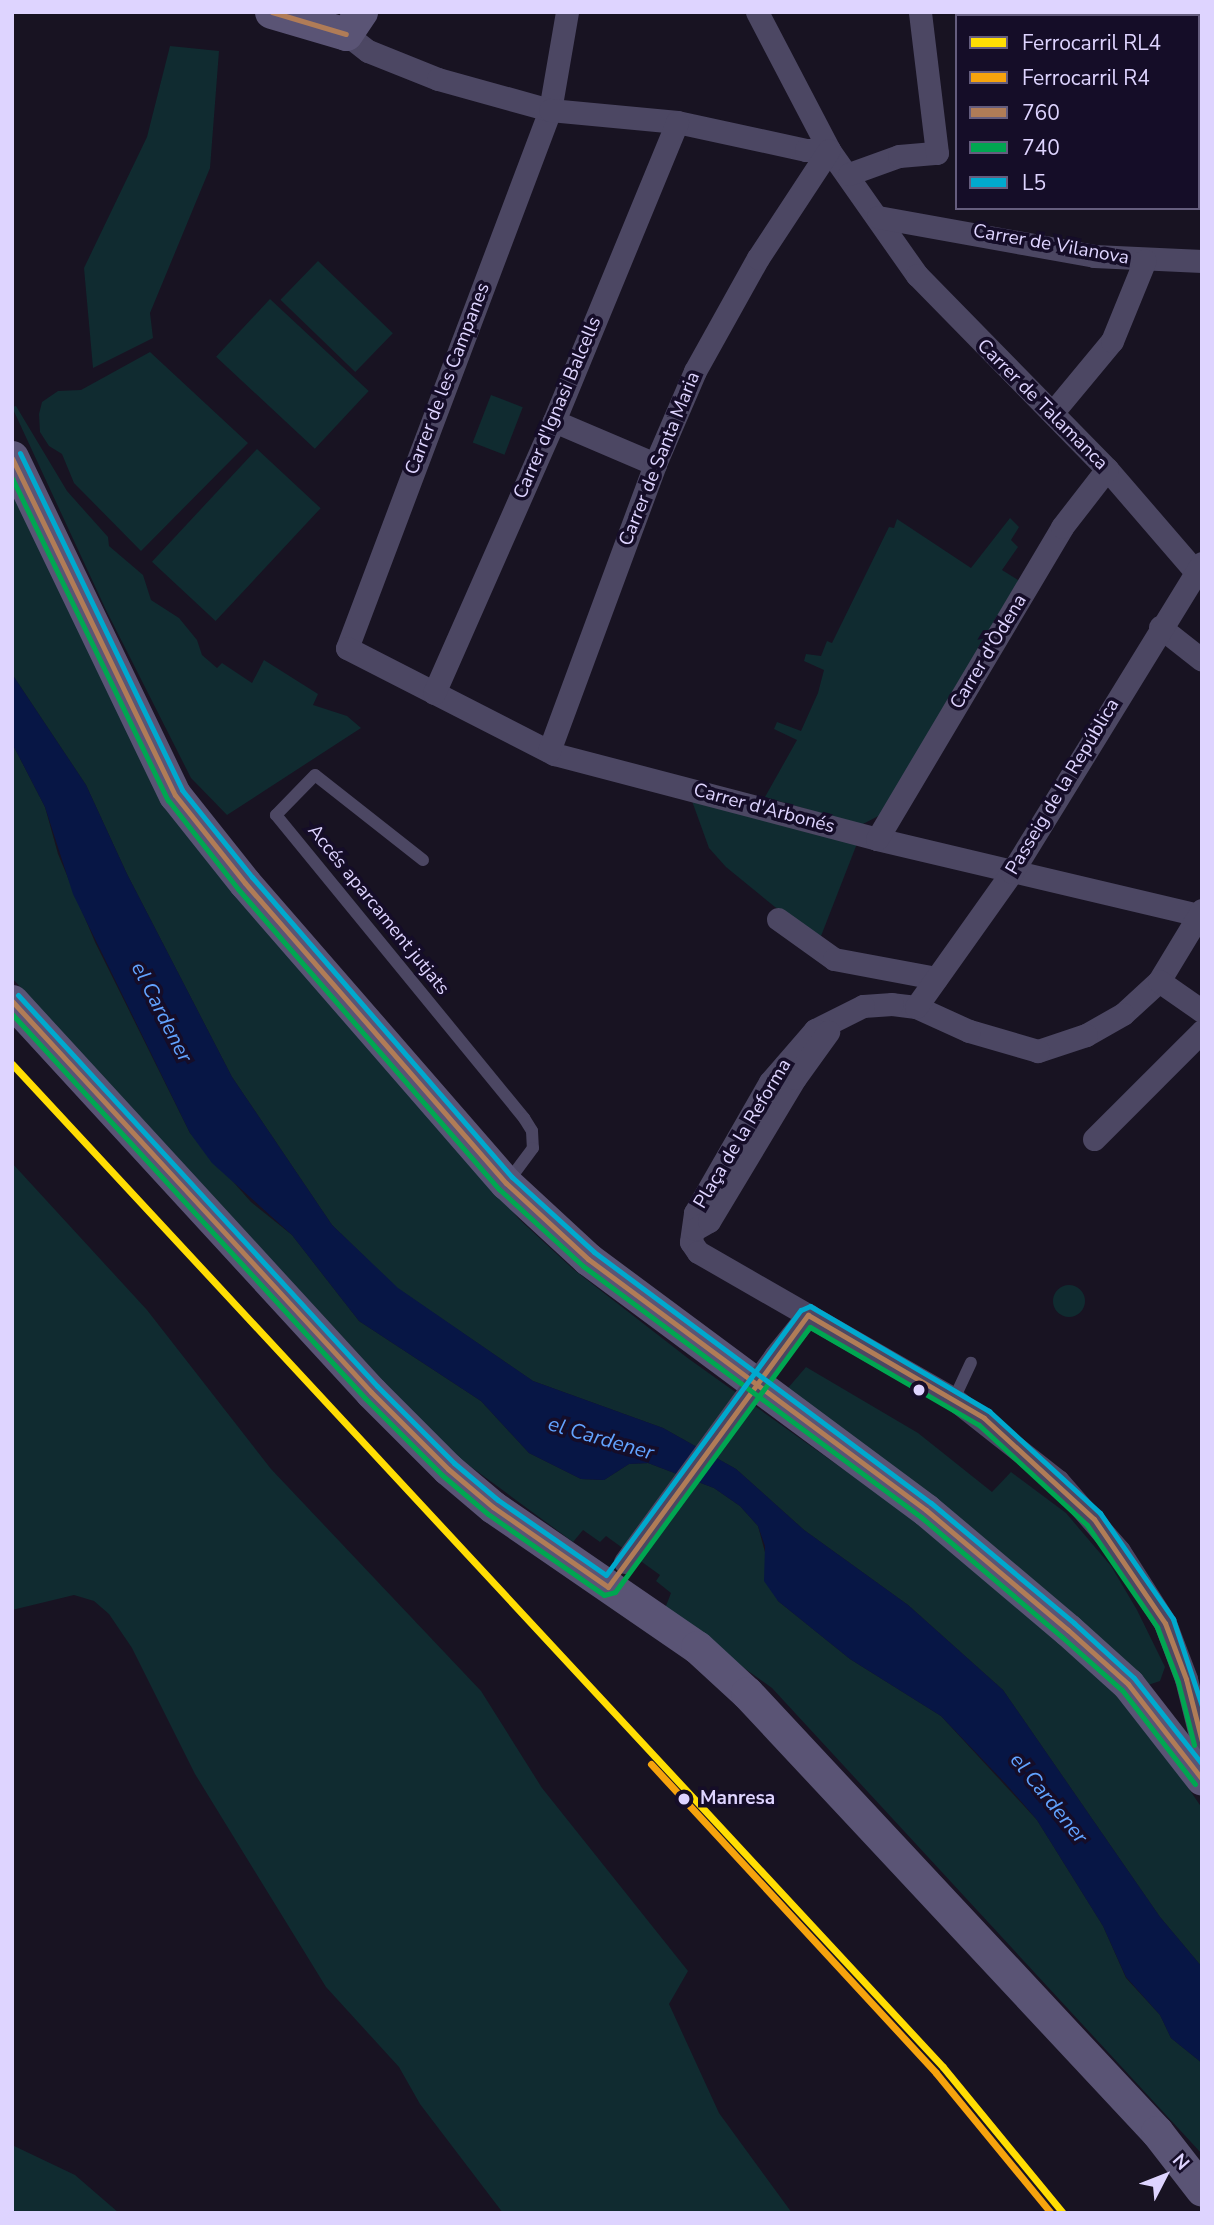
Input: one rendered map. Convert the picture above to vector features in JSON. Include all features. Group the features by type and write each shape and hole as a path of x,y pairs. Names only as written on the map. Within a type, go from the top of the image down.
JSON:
{"street":[{"path":"271,12 353,23 369,51 438,79 550,110 677,122 806,150 829,150"},
{"name":"Carrer de les Campanes","path":"348,648 550,110 566,12"},
{"path":"757,12 829,150 849,174 899,156 947,152 926,60 920,12"},
{"name":"Carrer d'Ignasi Balcells","path":"434,693 554,421 677,122"},
{"name":"Carrer de Santa Maria","path":"549,751 655,464 713,337 787,211 829,150"},
{"name":"Carrer de Vilanova","path":"849,174 878,217 896,227 1094,256 1202,261"},
{"name":"Carrer de Talamanca","path":"896,227 948,310 1053,412 1199,568"},
{"path":"1053,412 1112,341 1144,260"},
{"path":"554,421 655,464"},
{"path":"12,457 175,795 254,893 506,1183 588,1259 926,1510 1068,1630 1128,1684 1202,1779"},
{"name":"Carrer d'Òdena","path":"877,839 1062,527 1107,469"},
{"name":"Passeig de la República","path":"916,1007 1012,872 1160,627 1199,568"},
{"path":"1160,627 1202,660"},
{"name":"Carrer d'Arbonés","path":"348,648 549,751 877,839 1012,872 1201,913"},
{"name":"Plaça de la Reforma","path":"1201,913 1159,981 1123,1014 1086,1035 1038,1051 970,1031 916,1007 874,1003 804,1038 778,1069 695,1213 692,1248 954,1399 1058,1481 1119,1551 1165,1623 1186,1679 1202,1743"},
{"path":"778,919 834,959 936,978"},
{"path":"1159,981 1202,1011"},
{"path":"12,1001 438,1460 493,1507 616,1574 747,1693 1148,2122 1202,2190"},
{"path":"1094,1139 1202,1031"},
{"path":"616,1574 808,1315"}],"lane":[{"name":"Accés aparcament jutjats","path":"423,860 315,775 276,815 524,1118 532,1131 533,1148 506,1183"},
{"path":"954,1399 971,1363"}],"green space":[{"path":"170,46 219,51 210,168 150,313 153,338 93,368 84,268 147,137"},
{"path":"318,261 393,333 355,372 280,300"},
{"path":"270,299 369,391 315,449 216,357"},
{"path":"150,352 248,443 141,551 74,483 62,454 49,446 40,432 39,414 42,402 58,391 81,390"},
{"path":"491,395 523,407 504,455 473,443"},
{"path":"16,406 67,491 108,537 109,546 143,575 151,600 179,618 197,640 202,655 217,668 222,663 252,683 264,660 318,694 313,705 347,716 361,728 227,815 191,778 106,610 12,407"},
{"path":"257,449 321,508 216,621 152,562"},
{"path":"12,490 108,687 360,1039 519,1219 573,1269 689,1359 920,1524 1130,1703 1202,1808 1202,1967 1160,1917 1003,1690 908,1605 804,1530 736,1469 663,1428 533,1381 397,1288 332,1225 232,1077 127,874 86,785 12,674"},
{"path":"1010,518 1019,527 1011,540 1018,547 1002,570 1021,582 890,810 861,825 765,797 797,740 774,729 777,722 801,731 818,693 824,670 804,661 806,654 821,656 827,641 832,643 889,527 894,528 897,519 971,568"},
{"path":"12,743 45,807 58,854 95,942 190,1133 251,1202 292,1235 359,1321 481,1401 529,1453 581,1479 604,1480 629,1464 648,1463 714,1488 740,1506 758,1526 778,1601 850,1659 941,1716 1037,1820 1103,1926 1126,1978 1160,2015 1171,2038 1202,2063 1202,2154 772,1688 664,1611 671,1593 656,1581 660,1575 606,1536 600,1542 583,1530 573,1542 444,1447 12,978"},
{"path":"692,801 858,841 821,936 775,907 726,867 709,848"},
{"path":"12,1163 147,1310 271,1469 481,1691 542,1788 688,1971 669,2004 719,2113 792,2213 503,2213 420,2104 399,2067 326,1987 195,1774 132,1648 109,1614 94,1601 74,1595 12,1610"},
{"path":"1069,1285 1080,1290 1085,1301 1080,1312 1069,1317 1058,1312 1053,1301 1058,1290"},
{"path":"806,1367 918,1433 992,1492 1011,1472 1066,1513 1111,1566 1137,1610 1165,1667 1160,1681 1148,1685 782,1395"},
{"path":"12,2145 75,2175 119,2213 12,2213"}],"water":[{"name":"el Cardener","path":"12,674 86,785 127,874 232,1077 332,1225 398,1288 533,1381 663,1428 736,1469 804,1530 908,1605 1003,1690 1160,1917 1202,1967 1202,2063 1171,2038 1160,2015 1126,1977 1103,1926 1037,1820 1006,1784 941,1716 850,1659 778,1601 764,1581 765,1546 758,1526 740,1506 714,1488 648,1463 629,1464 604,1480 581,1479 529,1453 481,1401 359,1321 292,1235 212,1163 190,1133 73,894 45,807 12,743"}],"rail line":[{"name":"RL4","path":"12,1064 943,2067 1063,2213"},
{"name":"R4","path":"651,1764 936,2073 1051,2213"}],"transit line":[{"name":"760","path":"272,12 346,34"},
{"name":"L5","path":"20,453 182,790 252,877 512,1177 594,1252 931,1503 1074,1623 1134,1678 1202,1764"},
{"name":"760","path":"12,458 175,795 245,883 506,1183 588,1259 926,1510 1068,1630 1128,1684 1202,1779"},
{"name":"740","path":"12,478 168,800 238,889 499,1189 583,1266 921,1517 1062,1637 1122,1690 1195,1784"},
{"name":"L5","path":"18,995 377,1386 454,1463 498,1500 606,1575 801,1310 810,1306 989,1411 1100,1513 1173,1619 1202,1706"},
{"name":"760","path":"12,1001 371,1392 448,1469 493,1507 608,1587 808,1315 984,1418 1094,1519 1165,1623 1186,1679 1202,1742"},
{"name":"740","path":"12,1014 365,1398 442,1475 488,1514 604,1595 615,1592 810,1327 979,1425 1087,1525 1157,1627 1178,1682 1194,1745"}],"place":[{"name":"Manresa","path":"684,1799"}]}
